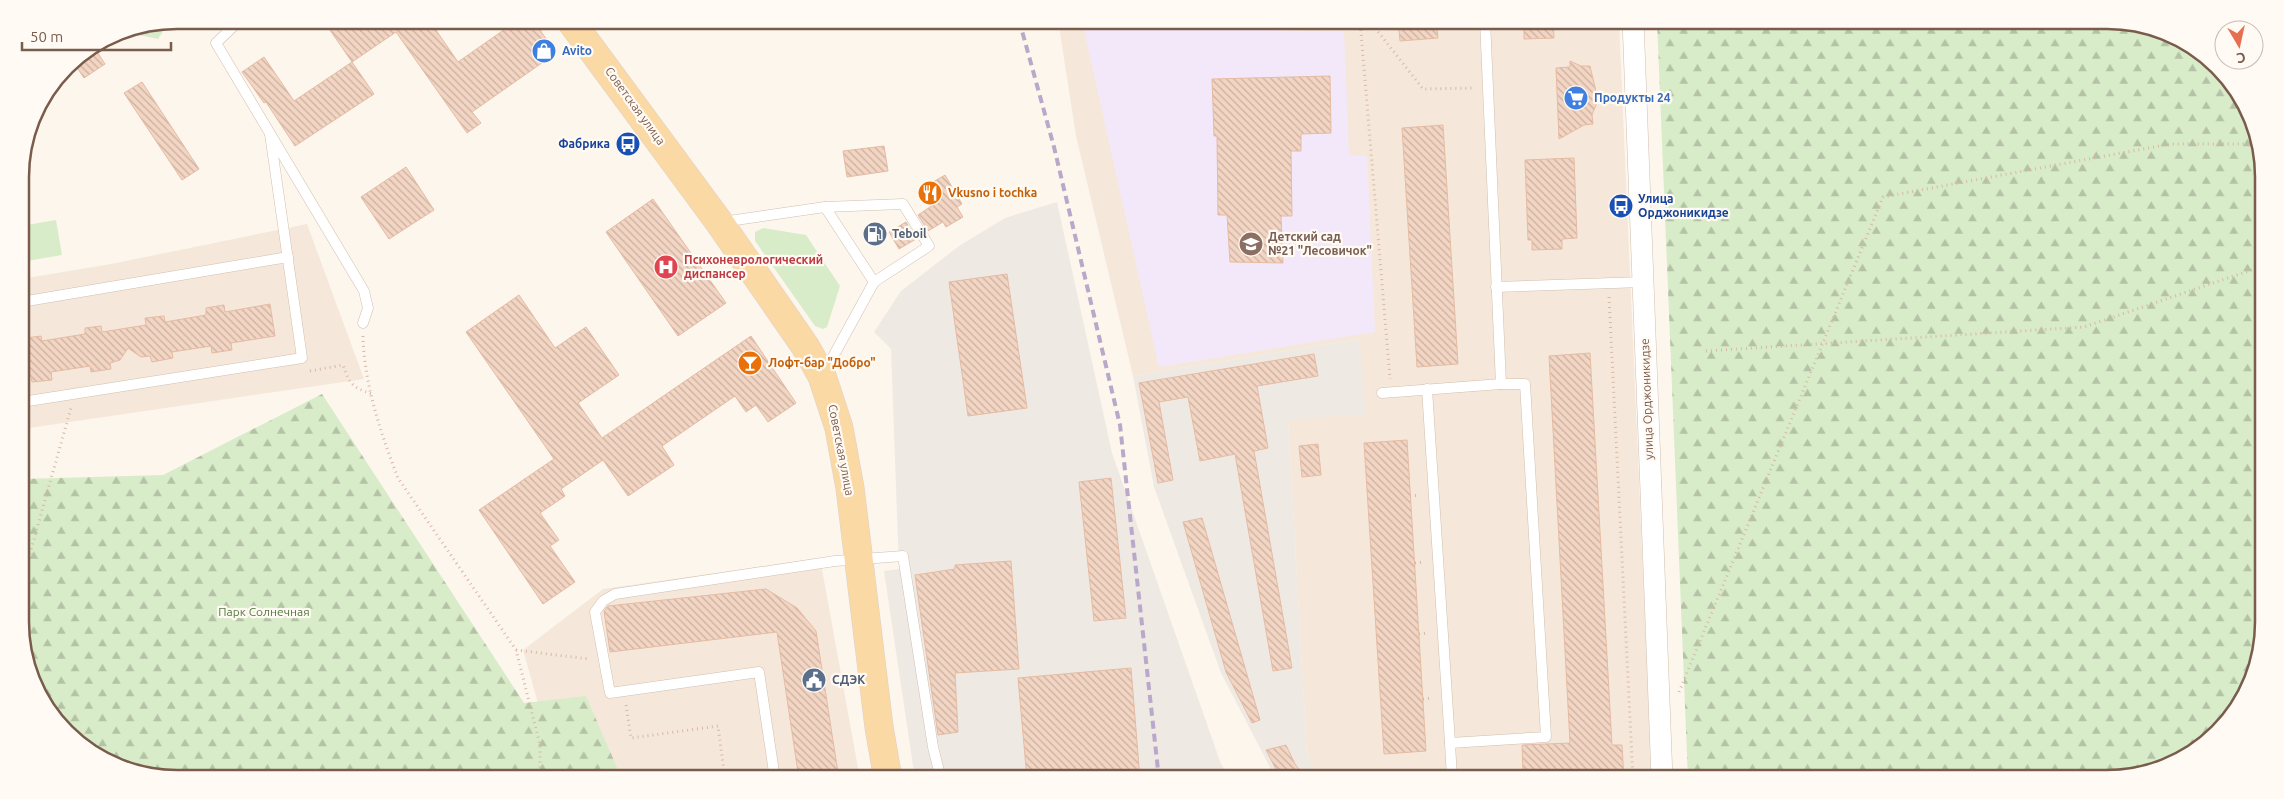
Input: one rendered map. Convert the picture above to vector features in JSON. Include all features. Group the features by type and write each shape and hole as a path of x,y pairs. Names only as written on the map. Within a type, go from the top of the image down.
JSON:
{"main road":[{"name":"Советская улица","path":"577,29 719,222 805,346 822,376 839,428 859,558 879,727 886,770"}],"street":[{"name":"улица Орджоникидзе","path":"1633,29 1662,770"}],"lane":[{"path":"231,29 216,43 364,291 368,308 363,323"},
{"path":"1485,29 1501,384"},
{"path":"29,401 302,358 270,134"},
{"path":"719,222 825,207 903,204 929,246 874,282 822,376"},
{"path":"825,207 874,282"},
{"path":"29,301 288,258"},
{"path":"1496,287 1643,282"},
{"path":"1386,392 1525,384 1546,737 1450,743"},
{"path":"1427,389 1452,770"},
{"path":"774,770 759,672 610,692 596,612 603,601 615,594 859,558 903,556 933,747 939,770"}],"path":[{"path":"1361,29 1386,392"},
{"path":"1376,29 1423,89 1488,88"},
{"path":"1676,700 1883,197 2170,144 2251,144"},
{"path":"1706,352 2084,327 2255,269"},
{"path":"1608,283 1633,770"},
{"path":"363,323 364,346 372,394 387,449 398,478 516,650 540,745 540,770"},
{"path":"302,358 304,372 343,365 349,382 357,389 372,394"},
{"path":"29,557 75,394"},
{"path":"516,650 604,661"},
{"path":"623,691 631,738 718,726 724,770"}],"shaded area":[{"path":"1059,29 1619,29 1652,770 1317,770 1307,755 1288,420 1359,339 1133,376 1076,136"},
{"name":"Детский сад №21 \"Лесовичок\"","path":"1084,29 1232,29 1344,32 1349,155 1367,156 1375,332 1159,367"},
{"path":"1057,202 1112,453 1221,764 1225,770 914,770 884,571 899,569 891,349 874,332 901,291 959,246 1005,218"},
{"path":"307,224 364,379 29,428 29,278 111,264"},
{"path":"1359,339 1366,414 1288,420 1307,755 1317,770 1271,770 1221,673 1154,487 1133,376"},
{"path":"820,558 858,770 618,770 586,697 541,714 523,650 603,589"}],"green space":[{"path":"164,29 158,39 138,35"},
{"path":"1657,29 2117,29 2155,37 2173,44 2197,59 2225,87 2235,103 2244,120 2250,139 2255,177 2254,641 2247,670 2240,688 2218,720 2205,733 2197,740 2164,759 2145,765 2117,770 1688,770"},
{"path":"56,220 62,255 29,261 29,225"},
{"path":"763,228 806,235 840,286 827,327 823,329 815,326 755,241 755,232"},
{"name":"Парк Солнечная","path":"322,394 524,703 586,696 618,770 177,770 158,769 129,762 111,755 95,745 66,720 54,704 44,688 32,651 29,632 29,479 163,475"}],"building":[{"path":"329,29 435,29 458,62 505,29 539,29 556,53 472,112 481,123 467,133 396,32 352,62"},
{"path":"1399,29 1437,29 1438,38 1400,41"},
{"path":"1524,29 1554,29 1554,38 1524,39"},
{"path":"98,52 105,64 84,78 77,68"},
{"path":"264,57 294,101 352,62 374,94 295,146 266,102 264,103 242,72"},
{"path":"1570,61 1581,66 1590,66 1598,100 1592,115 1593,124 1584,125 1559,139 1556,68 1570,67"},
{"path":"1330,76 1331,133 1301,134 1301,151 1291,151 1292,216 1281,216 1283,263 1230,262 1227,215 1218,215 1217,136 1214,136 1212,79"},
{"path":"142,82 199,169 182,180 124,93"},
{"path":"1443,125 1458,364 1417,367 1402,128"},
{"path":"884,146 888,171 847,177 843,151"},
{"path":"1574,158 1577,238 1562,239 1562,249 1532,250 1532,240 1528,240 1525,160"},
{"path":"406,167 434,210 389,239 361,197"},
{"path":"945,175 962,204 957,207 963,217 946,227 943,222 928,231 918,215 933,205 923,188"},
{"name":"Психоневрологический диспансер","path":"653,199 726,303 678,336 606,232"},
{"path":"906,222 916,239 899,249 889,232"},
{"path":"1007,274 1027,408 968,416 949,282"},
{"path":"519,295 555,348 586,327 619,375 578,403 602,438 751,336 796,403 768,422 756,405 746,412 735,396 662,446 674,465 628,496 603,460 561,489 565,496 540,513 559,540 550,546 575,582 543,604 479,510 554,459 466,332"},
{"path":"270,304 275,336 231,343 232,350 212,353 211,346 172,352 173,358 152,362 150,356 141,357 128,348 120,360 110,363 111,369 91,372 90,366 51,372 52,380 32,382 31,376 29,376 29,338 41,336 42,341 85,334 85,328 101,326 102,332 146,325 145,318 164,316 165,322 206,315 206,308 224,305 225,312"},
{"path":"1590,353 1612,745 1622,745 1623,770 1523,770 1522,745 1570,743 1549,356"},
{"path":"1314,354 1318,376 1257,386 1268,448 1254,451 1292,668 1273,671 1235,454 1200,461 1188,397 1159,402 1173,480 1158,483 1139,383"},
{"path":"1407,440 1426,751 1384,754 1364,443"},
{"path":"1318,444 1321,475 1302,477 1299,446"},
{"path":"1111,478 1126,618 1094,621 1079,482"},
{"path":"1202,518 1260,720 1252,723 1226,672 1183,522"},
{"path":"1011,561 1019,669 955,673 958,732 938,735 915,575 955,569 955,565"},
{"path":"766,589 797,608 816,631 838,770 798,770 777,632 610,652 604,611 608,606"},
{"path":"1131,668 1139,770 1026,770 1018,678"},
{"path":"1286,745 1299,770 1276,770 1266,750"}],"railway":[{"path":"1021,29 1054,147 1120,425 1158,770"}],"place":[{"name":"Avito","path":"544,51"},
{"name":"Продукты 24","path":"1576,98"},
{"name":"Фабрика","path":"628,144"},
{"name":"Vkusno i tochka","path":"930,193"},
{"name":"Улица Орджоникидзе","path":"1621,206"},
{"name":"Teboil","path":"875,234"},
{"name":"Детский сад №21 \"Лесовичок\"","path":"1251,244"},
{"name":"Психоневрологический диспансер","path":"666,267"},
{"name":"Лофт-бар \"Добро\"","path":"750,363"},
{"name":"СДЭК","path":"814,680"}]}
